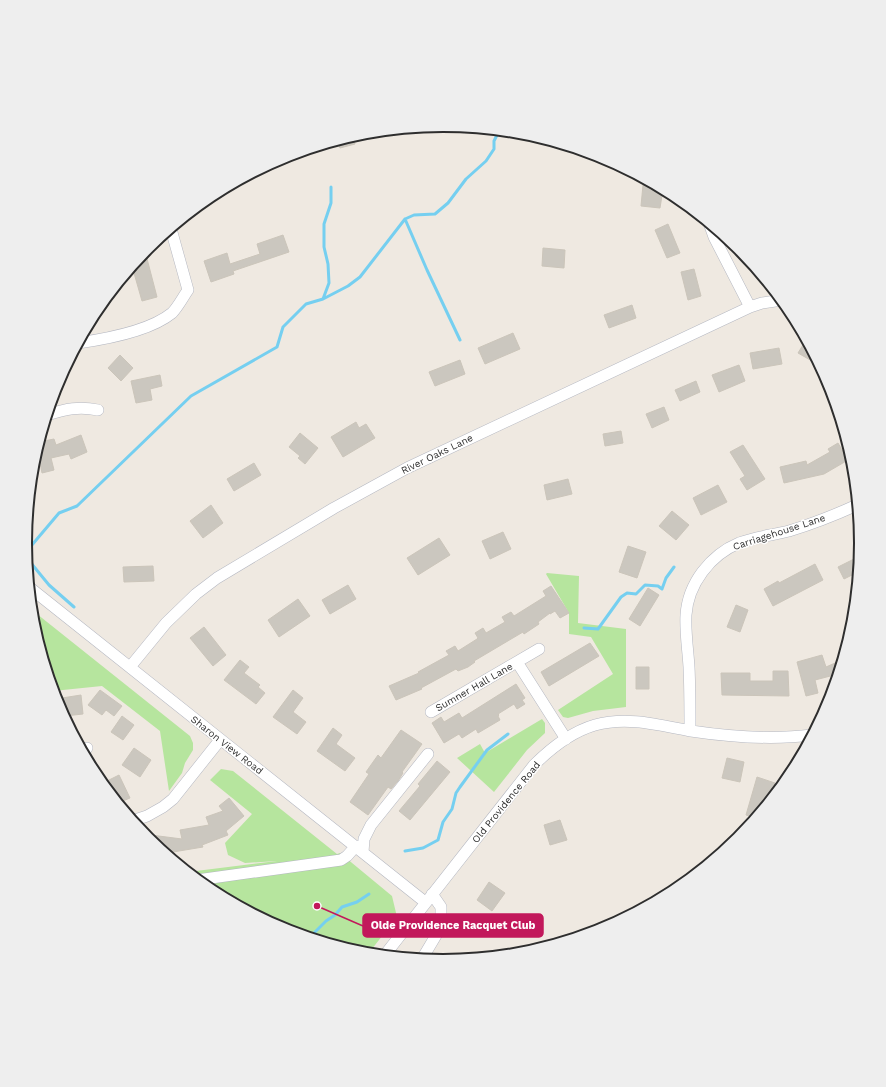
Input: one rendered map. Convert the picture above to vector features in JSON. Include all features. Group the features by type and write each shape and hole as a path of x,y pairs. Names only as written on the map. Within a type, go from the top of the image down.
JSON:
{"street":[{"path":"712,233 750,307"},
{"path":"85,342 127,333 157,323 173,312 188,290 172,234"},
{"name":"River Oaks Lane","path":"130,667 166,623 196,594 218,578 334,508 417,463 750,307 775,301"},
{"path":"53,413 71,408 98,410"},
{"name":"Carriagehouse Lane","path":"690,730 686,614 689,600 698,577 713,559 738,543 789,531 852,507"},
{"name":"Sharon View Road","path":"35,592 359,849 429,898"},
{"name":"Sumner Hall Lane","path":"431,712 539,649"},
{"name":"Sumner Hall Lane","path":"517,662 566,739"},
{"name":"Old Providence Road","path":"388,951 534,765 549,751 566,739 594,725 623,721 638,721 724,735 767,738 806,736"},
{"path":"138,819 164,808 174,799 220,740"},
{"path":"206,879 340,860 359,849 371,825 428,754"},
{"path":"425,954 441,927 441,907 429,898"}],"green space":[{"path":"546,574 579,576 578,623 626,629 626,707 593,711 568,718 563,717 558,710 613,674 591,637 569,634 569,613"},
{"path":"39,615 190,736 193,743 193,750 185,763 182,773 169,791 160,731 102,686 59,690 46,650"},
{"path":"542,719 545,723 545,733 527,750 494,792 457,758 480,744 485,753"},
{"path":"221,769 233,771 337,854 340,853 392,896 397,917 372,948 311,933 286,923 237,899 195,871 277,861 245,863 228,855 225,843 252,814 210,780"}],"building":[{"path":"355,142 355,144 340,148 339,146"},
{"path":"643,185 662,196 660,208 641,206"},
{"path":"668,224 680,253 667,258 655,230"},
{"path":"283,235 289,252 233,271 234,274 211,282 204,261 227,253 230,264 260,254 257,244"},
{"path":"543,248 565,250 564,268 542,266"},
{"path":"147,259 157,297 142,301 134,273"},
{"path":"694,269 701,296 688,300 681,272"},
{"path":"632,305 636,318 609,328 604,315"},
{"path":"513,333 520,349 485,364 478,348"},
{"path":"803,345 811,361 798,353"},
{"path":"779,348 782,364 753,369 750,353"},
{"path":"120,355 133,368 121,381 108,368"},
{"path":"460,360 465,374 435,386 429,372"},
{"path":"739,365 745,381 719,392 712,375"},
{"path":"160,375 162,386 150,389 152,400 136,403 131,381"},
{"path":"696,381 700,392 680,401 675,390"},
{"path":"664,407 669,420 652,428 646,414"},
{"path":"356,422 359,428 366,424 375,438 343,457 331,437"},
{"path":"621,431 623,443 605,446 603,434"},
{"path":"300,433 318,448 305,464 298,458 300,456 289,447"},
{"path":"81,435 87,452 71,459 69,454 51,458 54,470 42,473 40,463 45,441 54,439 56,445"},
{"path":"838,443 844,452 846,461 824,474 784,483 780,467 806,461 807,465 830,452 828,449"},
{"path":"743,445 765,479 747,490 740,479 745,476 730,452"},
{"path":"254,463 261,475 234,491 227,479"},
{"path":"568,479 572,494 547,500 544,485"},
{"path":"718,485 727,502 701,515 693,498"},
{"path":"211,505 223,523 203,538 190,521"},
{"path":"672,511 689,525 676,540 659,526"},
{"path":"503,532 511,549 490,559 482,541"},
{"path":"439,538 450,555 418,575 407,558"},
{"path":"628,546 646,552 637,578 619,572"},
{"path":"853,559 852,575 844,579 838,567"},
{"path":"815,564 823,580 773,606 764,589 778,581 779,583"},
{"path":"153,566 154,581 124,582 123,567"},
{"path":"348,585 356,599 330,614 322,600"},
{"path":"551,586 569,613 560,618 555,611 550,613 538,622 539,624 524,634 523,632 474,661 475,662 468,667 458,671 456,669 421,688 422,689 396,700 389,686 419,673 418,672 449,655 446,651 455,646 458,651 477,639 478,638 475,633 483,628 486,633 505,622 502,617 511,612 514,616 546,596 543,591"},
{"path":"648,588 659,595 640,626 629,619"},
{"path":"298,599 310,616 279,637 268,620"},
{"path":"736,605 748,610 740,632 727,627"},
{"path":"204,627 226,655 213,666 190,638"},
{"path":"590,643 599,656 549,686 541,672"},
{"path":"822,655 826,667 836,663 832,676 815,680 818,693 806,696 797,662"},
{"path":"240,660 249,667 244,673 260,685 258,687 265,693 256,704 224,680"},
{"path":"636,667 649,667 649,689 636,689"},
{"path":"773,671 788,671 789,696 722,695 721,673 750,673 750,681 773,681"},
{"path":"516,684 525,698 522,700 525,704 517,709 514,704 498,714 500,720 478,733 476,729 462,738 459,734 444,743 432,723 441,717 444,722 459,713 462,718"},
{"path":"100,690 122,706 114,716 106,710 102,715 88,705"},
{"path":"293,690 303,698 293,712 306,722 297,734 273,717"},
{"path":"81,695 83,714 70,715 62,698"},
{"path":"122,716 134,725 123,740 111,732"},
{"path":"333,728 342,735 336,744 355,758 345,771 317,751"},
{"path":"401,730 422,744 402,772 403,773 398,781 391,789 388,787 368,815 350,802 369,774 366,772 378,755 381,758"},
{"path":"134,748 151,760 140,777 122,765"},
{"path":"727,758 744,762 740,782 722,778"},
{"path":"437,761 450,772 410,820 399,811 420,786 418,784"},
{"path":"119,775 130,798 123,801 107,781"},
{"path":"757,777 775,783 769,794 750,816 746,815"},
{"path":"229,798 244,816 226,831 228,835 202,845 203,847 171,852 153,835 182,839 180,830 209,825 206,817 223,811 219,806"},
{"path":"560,820 567,840 550,845 544,825"},
{"path":"489,882 505,893 492,911 477,900"}],"waterway":[{"path":"32,545 59,513 77,506 191,396 277,347 283,327 306,304 323,299 348,286 360,277 405,219 414,215 435,214 448,203 466,179 486,161 494,149 494,141 497,136"},
{"path":"323,299 329,283 328,264 324,247 324,224 331,203 331,187"},
{"path":"405,219 460,340"},
{"path":"33,565 49,585 74,607"},
{"path":"584,628 598,629 621,597 627,593 636,594 645,585 658,586 662,589 666,578 674,567"},
{"path":"405,851 423,848 438,840 443,822 452,809 456,793 487,750 508,734"},
{"path":"313,934 342,907 357,902 369,894"}],"place":[{"name":"Olde Providence Racquet Club","path":"317,906"}]}
